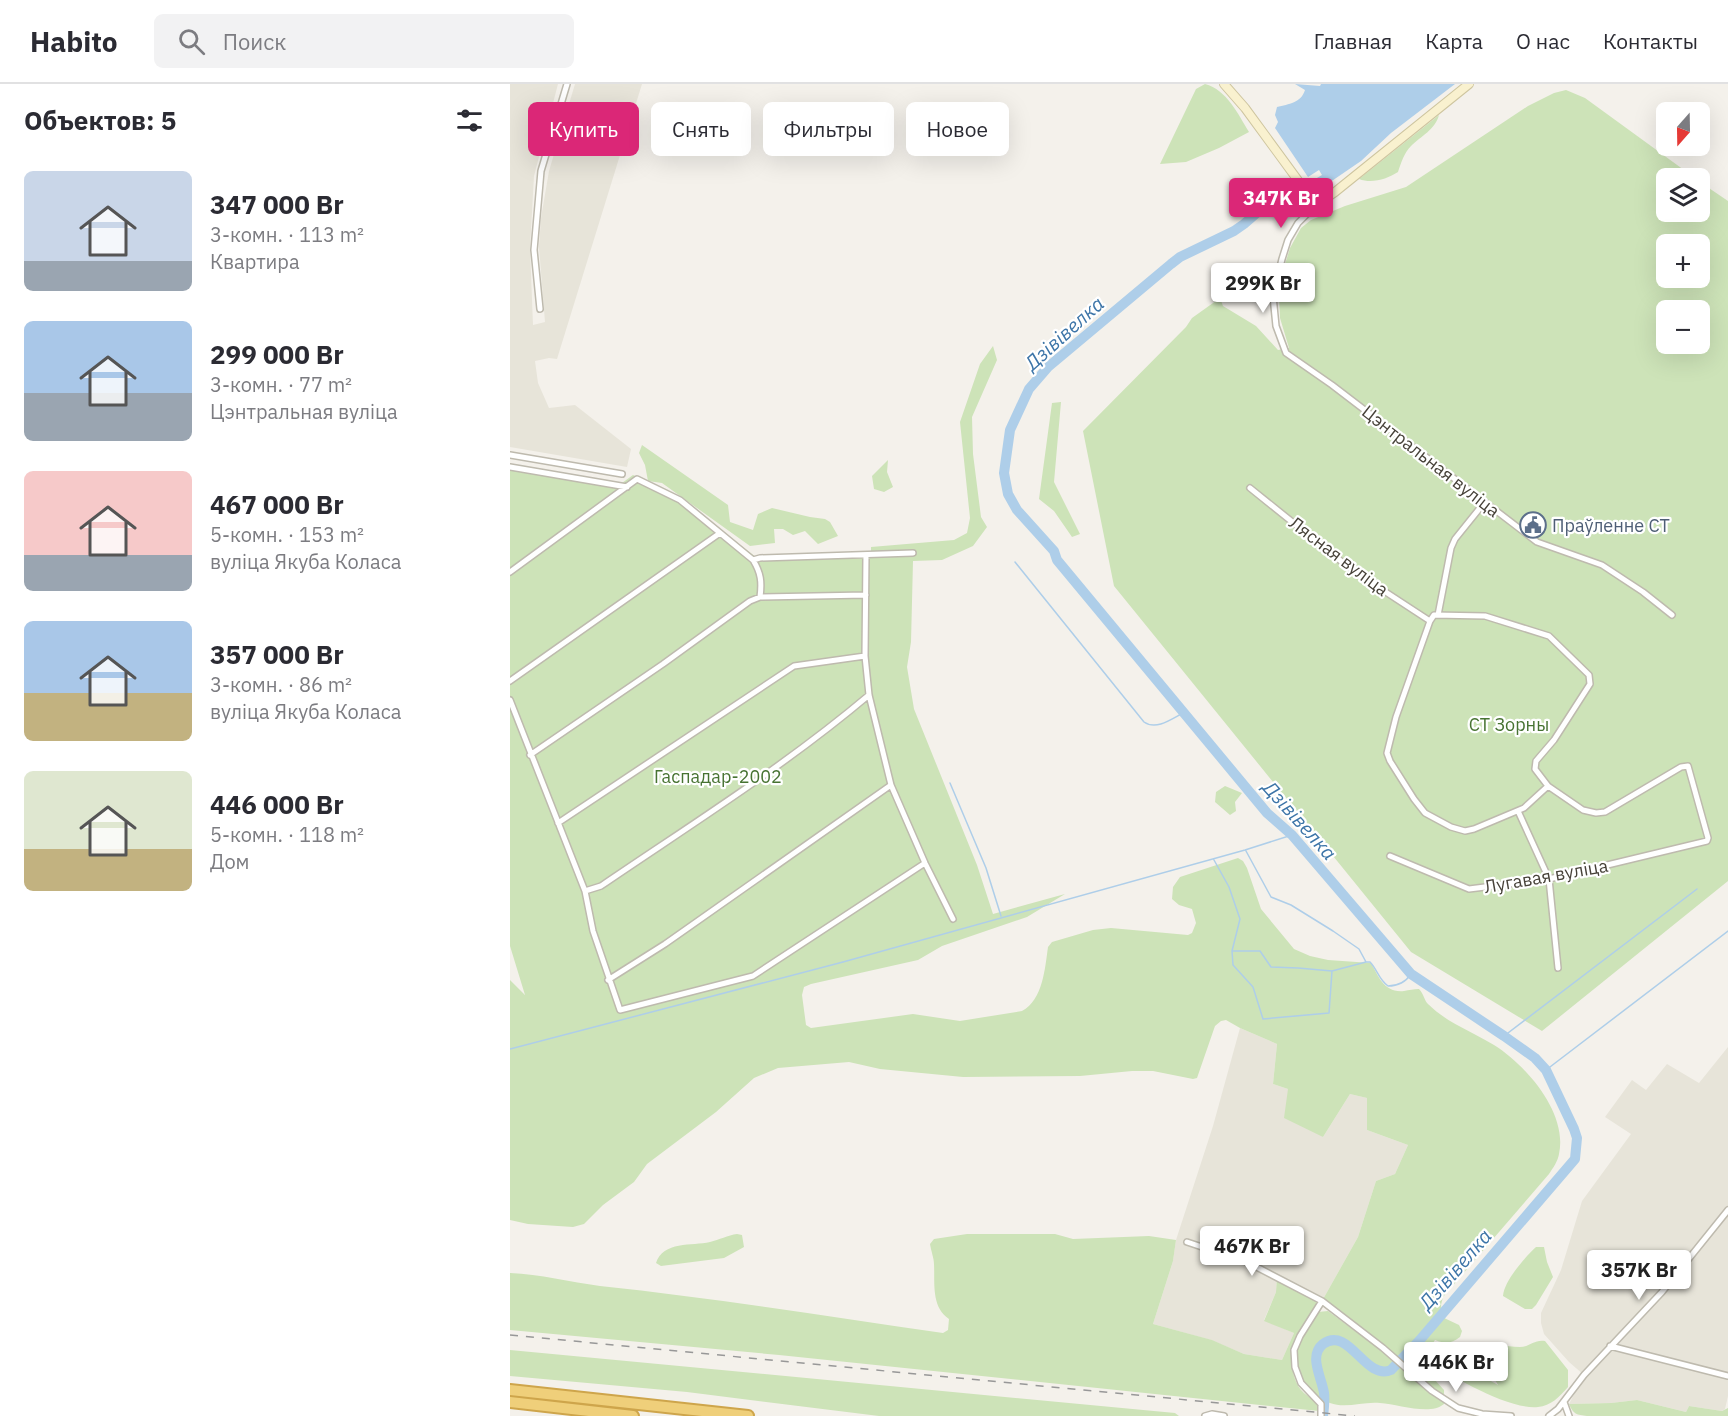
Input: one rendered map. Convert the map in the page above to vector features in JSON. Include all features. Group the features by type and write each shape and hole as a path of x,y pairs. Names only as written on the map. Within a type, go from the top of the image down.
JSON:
{"highway":[{"path":"510,1390 748,1416"},
{"path":"510,1402 633,1416"}],"street":[{"path":"540,309 534,250 542,171 567,84"},
{"path":"1224,84 1254,119 1316,205 1469,84"},
{"name":"Цэнтральная вуліца","path":"1316,205 1298,223 1288,240 1273,296 1276,326 1286,353 1332,385 1537,542 1602,565 1643,592 1672,615"},
{"path":"510,454 622,474"},
{"path":"510,468 627,487"},
{"path":"510,572 637,479 680,500 753,560 760,571 762,582 760,597"},
{"name":"Лясная вуліца","path":"1250,488 1352,570 1430,621"},
{"path":"1438,615 1451,548 1455,539 1484,503"},
{"path":"510,681 720,533"},
{"path":"753,560 913,553"},
{"path":"867,555 865,656 869,696 891,785 925,863 953,919"},
{"path":"530,755 750,601 760,597 867,595"},
{"path":"1434,615 1485,616 1549,636 1589,675 1590,684 1554,740 1536,761 1535,769 1548,786 1524,808 1465,831 1451,827 1425,813 1387,753 1396,717 1430,621 1434,615"},
{"path":"558,823 794,666 865,656"},
{"path":"585,891 601,886 740,792 869,696"},
{"path":"510,700 585,891 592,931 620,1010 753,976 925,863"},
{"name":"Лугавая вуліца","path":"1389,856 1469,890 1549,879 1707,841 1708,835 1688,766 1681,767 1605,812 1596,813 1583,810 1548,786"},
{"path":"608,980 665,944 891,785"},
{"path":"1518,811 1549,879 1558,968"},
{"path":"1549,1416 1564,1402 1610,1346 1627,1331 1662,1292 1728,1210"},
{"path":"1187,1242 1247,1262 1322,1301 1432,1391 1458,1408 1476,1413 1511,1416"},
{"path":"1322,1301 1294,1350 1298,1378 1321,1404 1322,1416"},
{"path":"1610,1346 1728,1376"},
{"path":"1564,1402 1569,1416"},
{"path":"1205,1416 1212,1414 1224,1416"}],"shaded area":[{"path":"510,84 558,84 553,102 528,102 528,156 539,156 534,176 530,248 533,325 545,322 539,247 541,218 553,156 620,156 557,359 535,361 538,383 549,408 575,405 631,449 627,467 510,447"},
{"path":"575,84 642,84 636,102 570,102"},
{"path":"1240,1028 1277,1044 1273,1084 1288,1089 1323,1137 1350,1094 1367,1098 1367,1130 1408,1145 1395,1174 1376,1181 1358,1237 1322,1301 1277,1277 1276,1292 1264,1320 1294,1333 1282,1360 1244,1354 1211,1340 1153,1324"},
{"path":"1728,1047 1728,1396 1725,1409 1722,1411 1689,1406 1686,1412 1637,1400 1569,1404 1584,1375 1544,1334 1541,1313 1561,1270 1582,1201 1631,1134 1605,1117 1632,1080 1646,1090 1667,1064 1699,1083"}],"green space":[{"path":"1205,84 1226,97 1249,132 1186,162 1160,164 1196,89"},
{"name":"СТ Зорны","path":"1566,90 1585,98 1656,150 1656,156 1665,156 1681,168 1656,168 1656,222 1710,222 1710,189 1728,201 1728,881 1542,1031 1411,952 1114,586 1083,431 1186,327 1192,318 1220,298 1223,306 1256,326 1278,350 1289,348 1280,318 1281,277 1290,248 1301,228 1311,220 1345,206 1406,187 1528,106 1554,93"},
{"path":"1439,115 1431,129 1409,149 1398,172 1379,180 1359,179"},
{"name":"Гаспадар-2002","path":"993,346 997,360 972,417 973,454 981,517 987,527 973,546 942,560 913,561 911,642 907,667 914,709 977,865 993,914 1065,894 1027,917 942,946 918,960 804,987 802,995 806,1025 811,1028 913,1014 960,1021 1022,1011 1029,1006 1039,991 1048,947 1052,942 1093,930 1111,928 1188,935 1192,933 1196,923 1192,909 1179,905 1172,899 1173,887 1180,877 1238,858 1247,868 1261,909 1294,949 1328,960 1371,963 1387,987 1397,991 1419,989 1435,1011 1494,1045 1519,1065 1531,1077 1551,1107 1560,1138 1556,1162 1549,1174 1443,1297 1442,1317 1459,1325 1462,1331 1460,1337 1451,1342 1435,1340 1433,1343 1437,1351 1498,1385 1486,1364 1490,1350 1498,1345 1523,1347 1538,1341 1545,1341 1568,1370 1568,1387 1551,1403 1538,1407 1526,1407 1512,1403 1481,1391 1427,1362 1424,1368 1444,1390 1444,1404 1431,1409 1374,1403 1336,1405 1319,1398 1301,1380 1296,1363 1299,1344 1307,1326 1318,1312 1328,1311 1379,1349 1382,1348 1322,1301 1358,1237 1376,1181 1395,1174 1408,1145 1367,1130 1367,1098 1350,1094 1323,1137 1284,1118 1288,1089 1273,1084 1277,1044 1226,1020 1215,1026 1197,1078 1193,1079 1153,1071 1080,1076 963,1077 880,1069 849,1062 778,1068 754,1078 716,1112 647,1164 634,1182 603,1205 584,1224 573,1227 528,1224 510,1220 510,980 525,995 510,946 510,464 622,483 633,475 678,497 761,561 871,558 871,547 954,540 967,533 970,518 960,422 980,364"},
{"path":"1061,402 1054,482 1080,534 1072,537 1054,511 1039,499 1052,403"},
{"path":"642,445 728,505 730,522 753,530 758,514 772,508 825,519 830,522 838,536 818,544 805,531 793,535 783,529 774,529 775,543 750,546 662,483 648,481 645,465 639,453"},
{"path":"888,460 887,472 893,487 884,492 874,489 872,476"},
{"path":"1225,786 1242,793 1235,802 1236,811 1230,815 1215,802 1216,792"},
{"path":"737,1234 742,1235 744,1247 724,1258 661,1266 656,1263 665,1251 671,1248 710,1242"},
{"path":"967,1234 1055,1234 1073,1239 1149,1236 1176,1240 1173,1261 1153,1324 1212,1340 1244,1354 1282,1360 1294,1333 1264,1321 1276,1292 1277,1277 1320,1303 1293,1346 1292,1358 1297,1383 1304,1393 1316,1402 1319,1411 779,1355 510,1330 510,1273 943,1333 948,1330 949,1319 939,1308 937,1301 930,1244 934,1239"},
{"path":"1536,1247 1544,1247 1553,1277 1536,1305 1532,1309 1525,1309 1503,1296 1504,1290 1521,1263"},
{"path":"510,1350 1175,1413 1179,1416 879,1416 687,1392 510,1376"},
{"path":"1637,1400 1686,1412 1689,1406 1722,1411 1728,1408 1728,1416 1587,1416 1576,1413 1569,1404"}],"water":[{"path":"1295,84 1320,86 1321,84 1455,84 1391,133 1361,161 1323,187 1317,187 1310,182 1322,175 1319,170 1308,177 1275,128 1278,122 1275,115 1277,107 1301,98 1305,90"}],"waterway":[{"name":"Дзівівелка","path":"1294,188 1274,198 1234,231 1180,257 1048,367 1029,389 1010,430 1004,473 1008,494 1017,510 1054,551 1057,560 1267,813 1292,835 1411,974 1535,1058 1546,1070 1574,1129 1577,1138 1575,1159 1419,1341 1391,1370 1382,1371 1373,1368 1341,1342 1332,1340 1323,1344 1316,1361 1324,1393 1323,1416"},
{"path":"1015,562 1144,722 1160,724 1185,712"},
{"path":"950,783 986,868 1001,916"},
{"path":"510,1049 843,962 1292,835"},
{"path":"1246,851 1271,897 1291,905 1359,949 1366,962 1370,962 1388,986 1401,983 1411,974"},
{"path":"1214,860 1229,887 1240,919 1232,951 1233,965 1253,987 1263,1019 1329,1013 1332,971 1366,962"},
{"path":"1504,1036 1697,889"},
{"path":"1546,1070 1728,931"},
{"path":"1233,951 1260,951 1271,967 1332,971"}],"railway":[{"path":"510,1335 1355,1416"}],"place":[{"name":"Праўленне СТ","path":"1533,525"}]}
